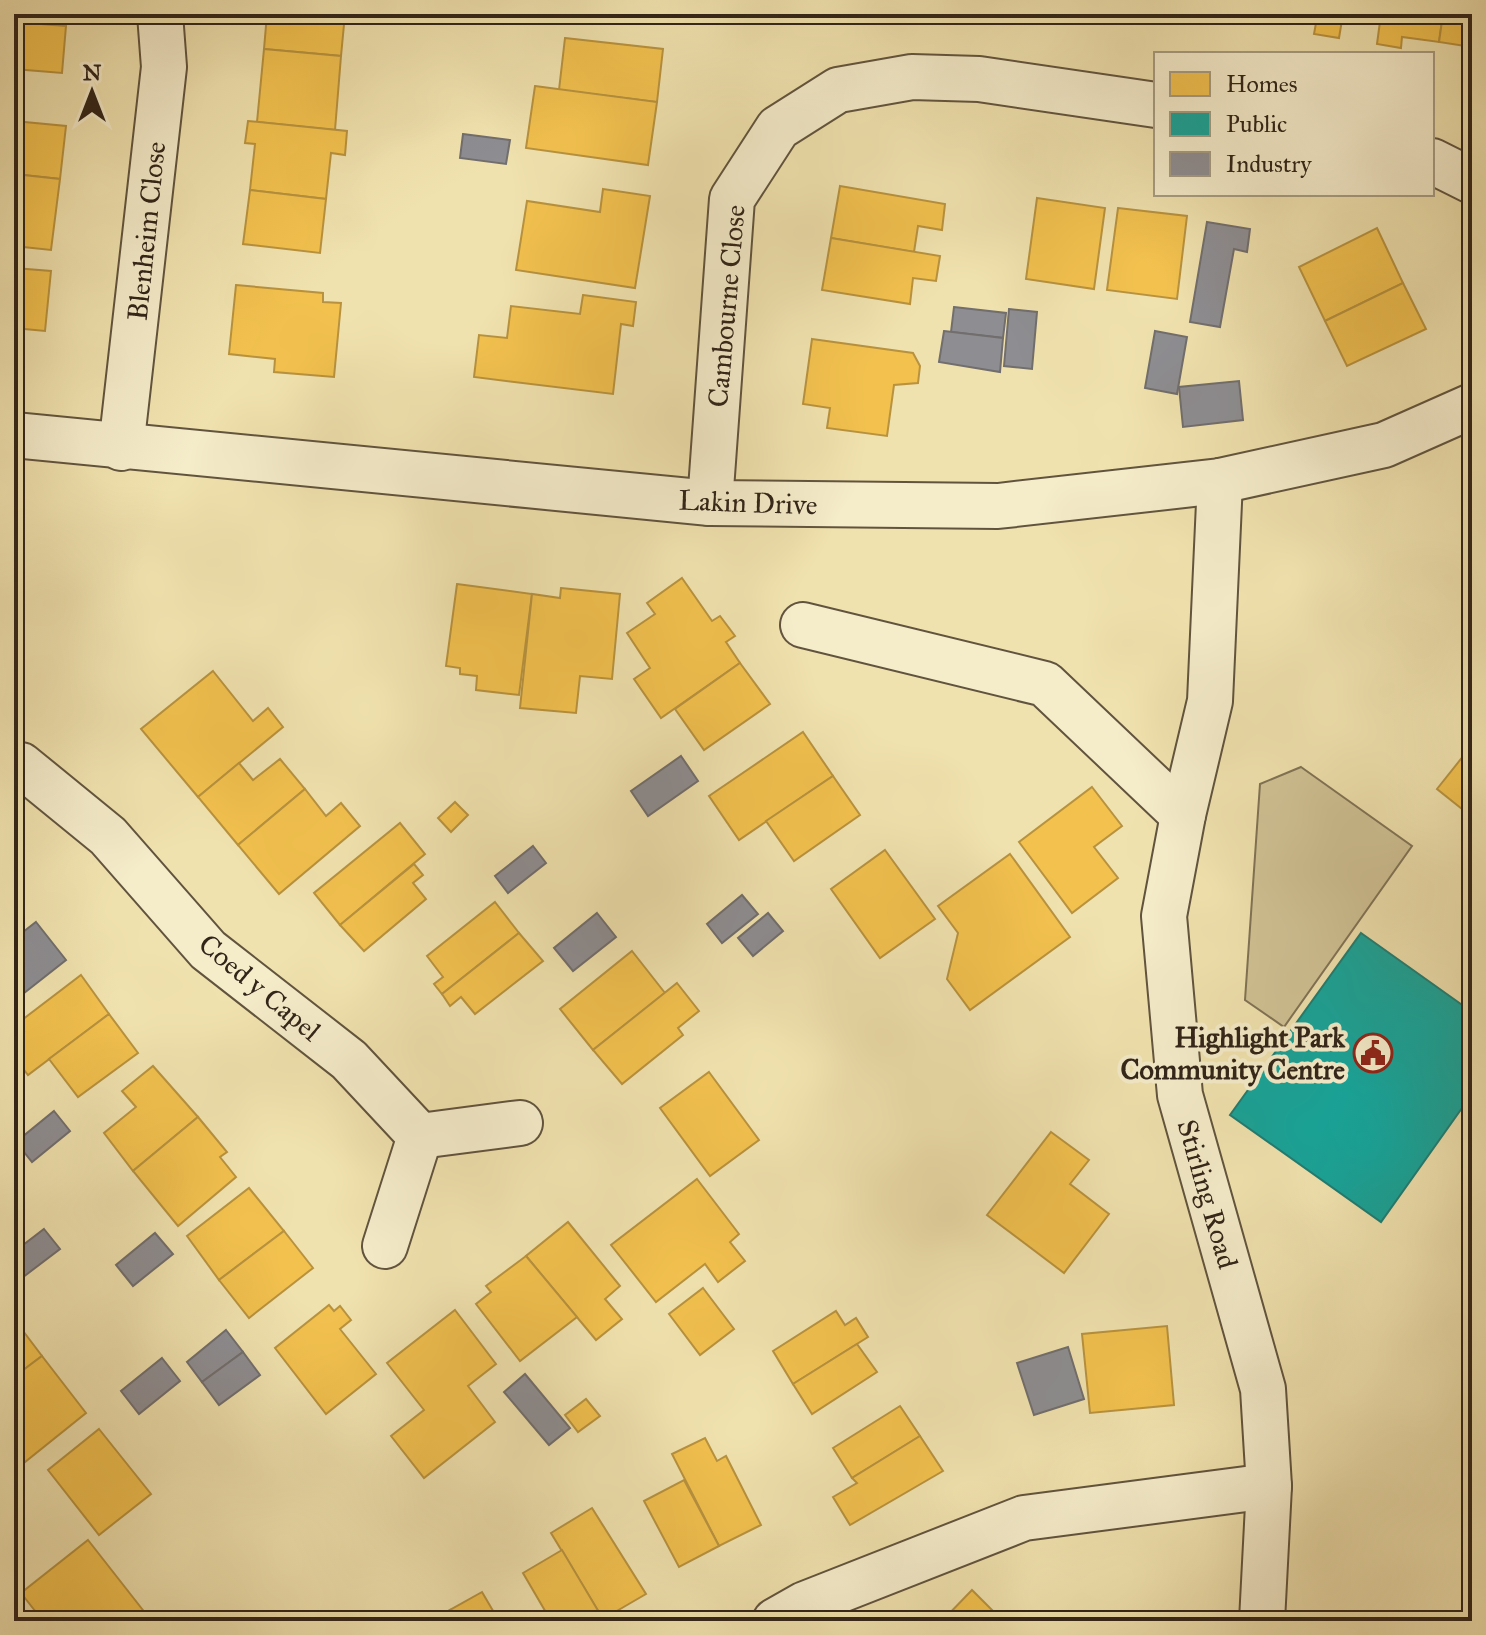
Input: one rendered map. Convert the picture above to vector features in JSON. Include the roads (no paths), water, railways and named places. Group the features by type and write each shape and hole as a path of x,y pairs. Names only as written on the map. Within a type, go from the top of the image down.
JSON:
{"street":[{"name":"Blenheim Close","path":"121,448 164,67 160,14"},
{"name":"Cambourne Close","path":"710,503 732,199 778,128 838,90 912,77 979,79 1154,105"},
{"path":"1434,162 1472,181"},
{"name":"Lakin Drive","path":"14,435 121,448 710,503 998,506 1220,481 1384,445 1472,406"},
{"name":"Stirling Road","path":"1220,481 1210,701 1183,815 1164,916 1180,1095 1263,1389 1269,1486 1262,1621"},
{"path":"803,625 1045,684 1183,815"},
{"name":"Coed y Capel","path":"14,764 21,765 108,836 208,950 349,1060 420,1136"},
{"path":"385,1246 420,1136 520,1123"},
{"path":"775,1621 805,1604 1024,1518 1269,1486"}],"place":[{"name":"Highlight Park Community Centre","path":"1373,1053"}]}
